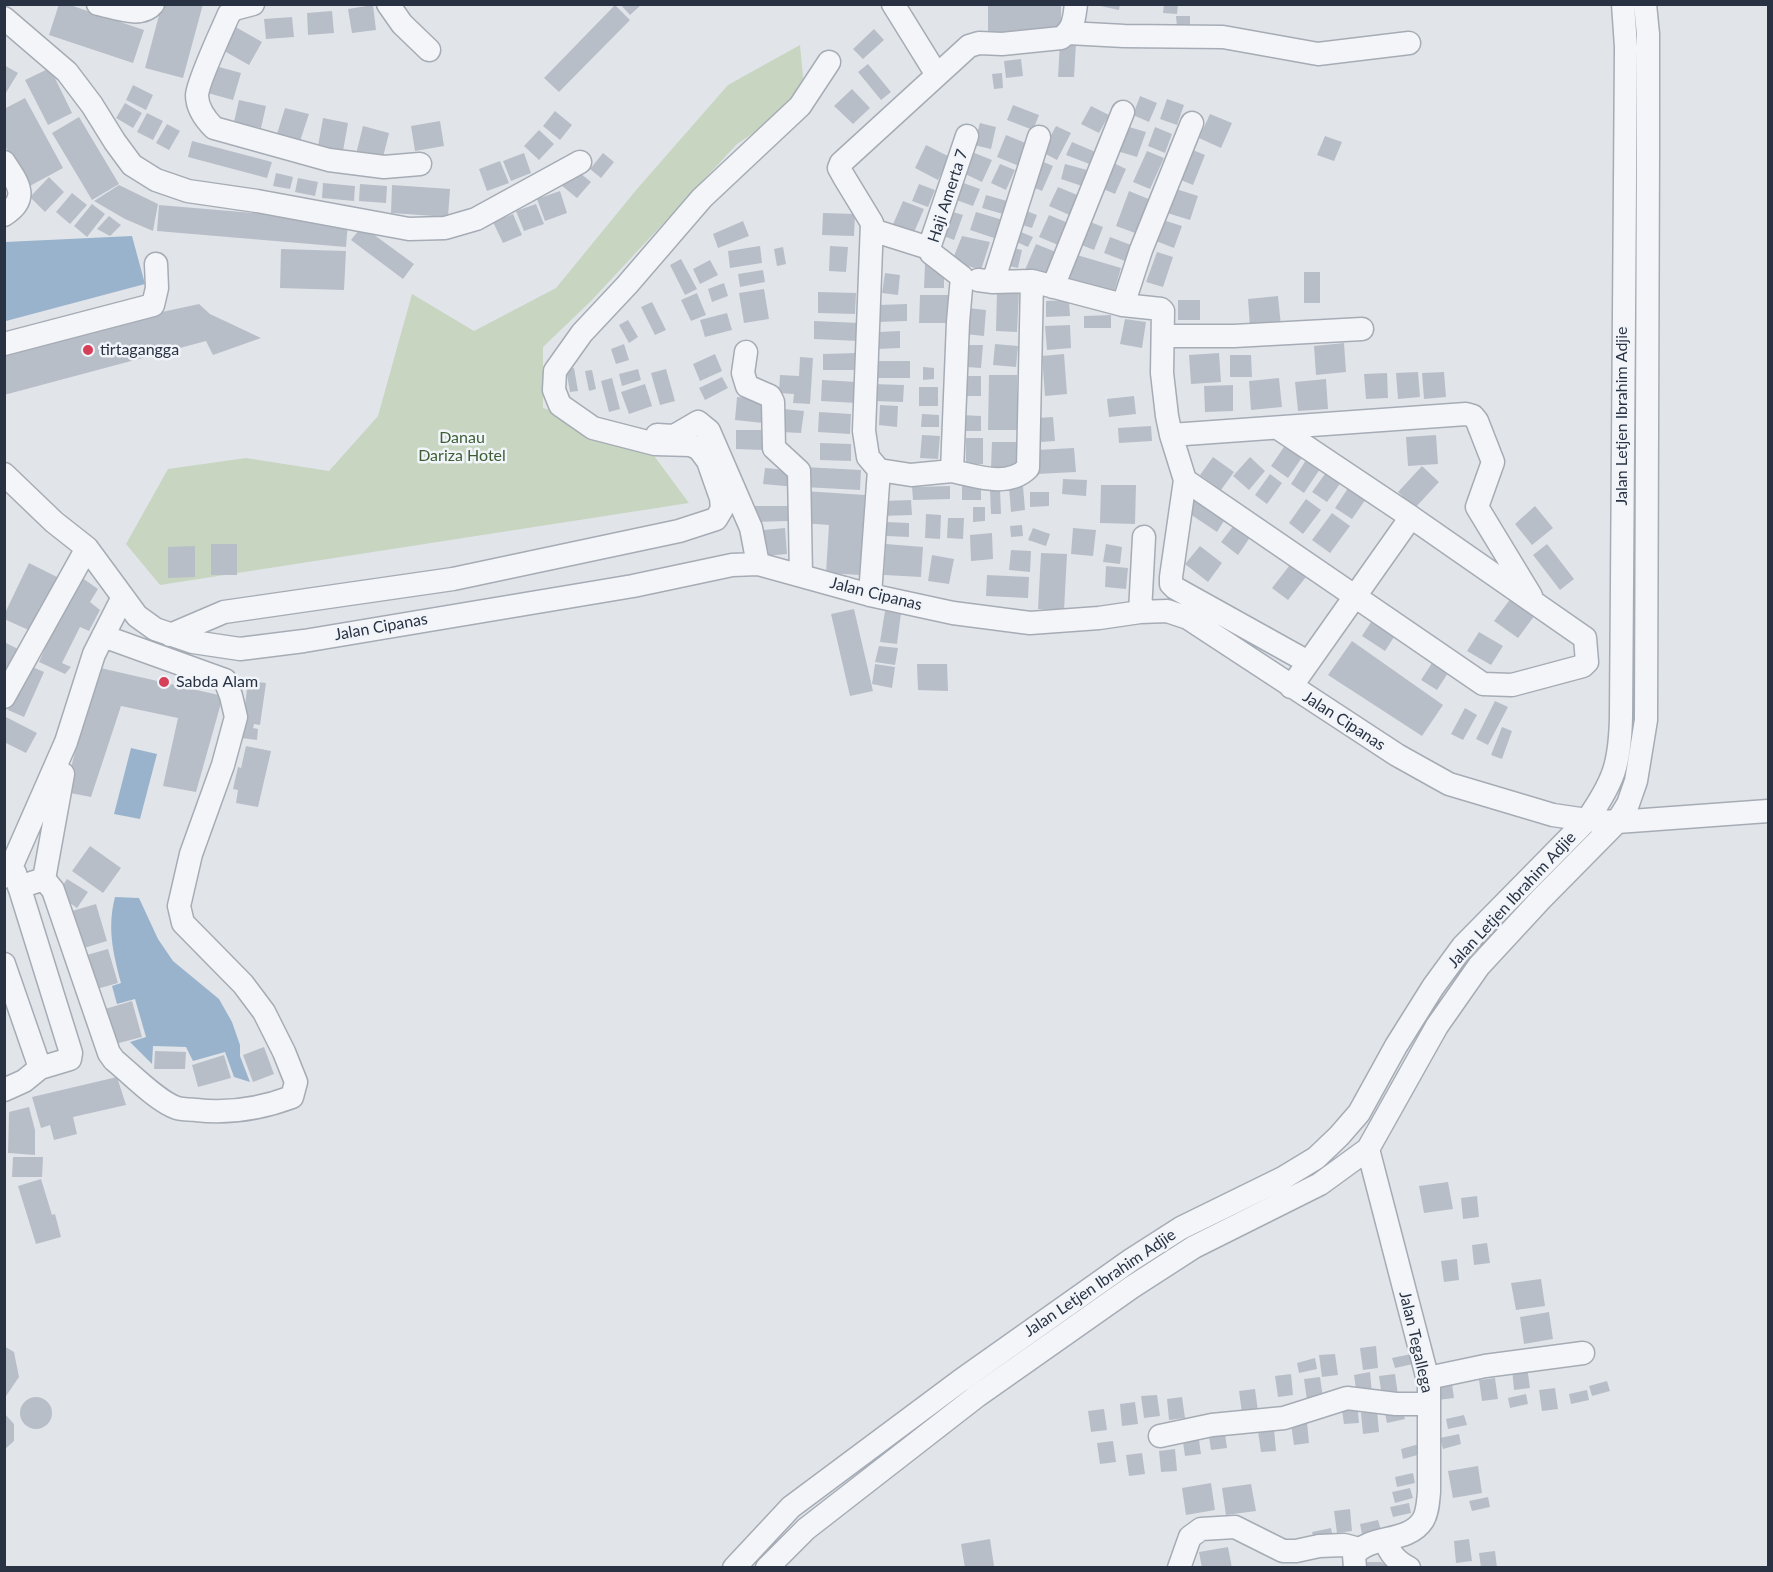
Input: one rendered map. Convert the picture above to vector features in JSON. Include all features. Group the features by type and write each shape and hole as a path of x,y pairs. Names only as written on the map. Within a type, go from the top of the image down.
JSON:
{"street":[{"path":"98,4 140,12 147,11 153,4"},
{"path":"253,4 234,9 229,15 198,90 200,108 214,128 329,160 384,167 420,164"},
{"path":"388,4 402,24 429,50"},
{"path":"893,4 937,75"},
{"path":"1076,4 1074,25 1061,38 1002,44 979,43 969,46 841,163 839,168 872,224 864,431 868,457 879,470 911,475 952,471 986,478 1010,479 1020,476 1028,468 1043,284 1123,112"},
{"name":"Jalan Letjen Ibrahim Adjie","path":"734,1568 791,1507 960,1381 1131,1260 1181,1228 1283,1178 1316,1158 1359,1113 1396,1046 1433,987 1463,946 1587,820 1612,779 1620,738 1626,46 1623,4"},
{"name":"Jalan Letjen Ibrahim Adjie","path":"767,1568 806,1529 977,1396 1132,1287 1194,1247 1320,1184 1368,1149 1437,1026 1479,966 1541,898 1617,822 1628,804 1636,781 1646,720 1648,34 1645,4"},
{"path":"4,18 67,72 132,165 156,180 188,191 409,229 445,228 476,219 580,162"},
{"path":"1068,33 1223,37 1318,54 1409,43"},
{"path":"170,635 224,612 453,579 679,531 716,519 722,509 721,498 708,461 699,449 691,445 655,444 593,428 560,405 554,390 555,371 582,333 702,198 800,106 829,62"},
{"path":"1123,305 1141,250 1192,123"},
{"name":"Haji Amerta 7","path":"962,277 929,248 967,136"},
{"path":"993,282 1039,138"},
{"path":"1624,150 1648,149"},
{"path":"4,162 21,192 16,205 4,214"},
{"path":"872,230 929,248"},
{"path":"4,344 153,305 157,288 156,264"},
{"path":"952,471 962,277 993,282 1043,284 1123,305 1161,309 1164,336 1162,373 1171,435 1185,480 1171,584 1308,662"},
{"path":"1164,336 1234,336 1362,329"},
{"path":"746,352 743,373 747,386 770,396 773,402 774,448 799,471 801,575"},
{"path":"587,409 626,430 668,437 698,422 702,424 714,440 746,514 755,543 758,564"},
{"path":"1171,435 1466,414 1473,416 1493,462 1477,507 1536,604"},
{"path":"1185,480 1483,684 1512,685 1583,666 1587,662 1585,638 1278,428"},
{"path":"870,595 879,470"},
{"name":"Jalan Cipanas","path":"4,474 54,522 87,548 137,616 155,629 193,642 240,648 304,641 633,586 732,565 758,564 870,595 953,613 1030,623 1167,611 1188,618 1396,755 1449,784 1553,815 1617,822 1768,811"},
{"path":"1291,687 1410,518"},
{"path":"1140,612 1144,537"},
{"path":"4,697 87,548"},
{"path":"5,1087 24,1081 40,1068 70,1059 71,1053 12,876 66,742 94,654 123,597"},
{"path":"66,742 44,879 52,890 106,1046 114,1060 156,1095 177,1108 244,1111 270,1106 292,1097 296,1082 264,1012 243,984 183,923 179,906 191,854 223,765 236,717 225,680 103,636"},
{"path":"12,876 44,879"},
{"path":"4,964 40,1068"},
{"name":"Jalan Tegallega","path":"1357,1558 1366,1543 1385,1540 1409,1531 1422,1521 1427,1509 1429,1492 1428,1378 1368,1149"},
{"path":"1181,1228 1194,1247"},
{"path":"1428,1378 1485,1366 1583,1353"},
{"path":"1160,1436 1212,1425 1284,1418 1347,1398 1396,1404 1429,1404"},
{"path":"1179,1568 1190,1537 1201,1529 1234,1527 1283,1551 1344,1545 1357,1558"},
{"path":"1385,1540 1397,1561 1409,1568"}],"green space":[{"name":"Danau Dariza Hotel","path":"800,45 805,98 737,144 591,301 543,347 543,408 643,441 689,503 160,585 126,544 168,469 246,458 329,471 378,416 412,294 474,331 556,288 637,189 728,85"}],"water":[{"path":"132,236 145,284 5,320 5,242"},
{"path":"131,748 157,754 140,819 114,814"},
{"path":"115,897 139,898 158,939 173,961 219,999 232,1022 240,1045 240,1056 250,1082 234,1077 225,1052 193,1061 186,1047 153,1046 152,1064 130,1042 146,1037 135,999 117,1004 112,986 121,983 112,940 111,919"}],"building":[{"path":"59,4 67,4 144,30 133,63 49,35"},
{"path":"162,4 203,4 183,78 145,68"},
{"path":"620,4 642,4 630,15"},
{"path":"988,4 1061,4 1061,36 988,36"},
{"path":"1091,4 1120,4 1119,10"},
{"path":"1164,4 1178,4 1177,14 1163,13"},
{"path":"373,5 376,30 352,33 348,9"},
{"path":"615,5 630,20 559,92 544,78"},
{"path":"332,11 334,33 308,35 307,13"},
{"path":"1176,16 1190,16 1190,27 1177,27"},
{"path":"292,17 294,37 266,39 264,19"},
{"path":"232,25 262,42 249,65 219,48"},
{"path":"874,29 884,40 863,59 853,49"},
{"path":"1060,42 1076,43 1074,77 1058,77"},
{"path":"1021,59 1023,76 1006,78 1004,61"},
{"path":"868,64 891,92 881,100 858,72"},
{"path":"4,65 18,73 4,96"},
{"path":"212,65 241,73 233,100 204,92"},
{"path":"50,68 72,113 48,125 25,80"},
{"path":"1002,73 1003,88 994,89 992,74"},
{"path":"133,85 153,95 146,110 126,100"},
{"path":"852,89 870,108 853,124 834,106"},
{"path":"1140,96 1157,103 1149,122 1133,115"},
{"path":"25,98 63,168 28,187 4,144 4,109"},
{"path":"1167,99 1184,105 1177,125 1160,119"},
{"path":"239,100 266,106 261,128 234,122"},
{"path":"125,103 142,113 133,128 116,118"},
{"path":"1013,105 1039,115 1033,130 1007,120"},
{"path":"1091,106 1109,115 1099,133 1081,124"},
{"path":"285,108 309,114 300,141 277,134"},
{"path":"555,111 572,125 560,140 543,126"},
{"path":"147,113 163,121 153,140 137,132"},
{"path":"1210,114 1232,123 1221,148 1199,138"},
{"path":"79,117 119,184 92,200 52,133"},
{"path":"323,118 348,123 343,151 318,146"},
{"path":"440,121 444,146 415,151 411,126"},
{"path":"980,123 996,127 991,149 974,145"},
{"path":"167,124 180,131 169,150 156,143"},
{"path":"363,126 389,133 382,161 356,154"},
{"path":"1056,126 1071,133 1057,160 1042,152"},
{"path":"1126,126 1146,132 1137,157 1117,151"},
{"path":"1155,127 1172,134 1165,153 1148,146"},
{"path":"539,130 554,144 539,160 524,146"},
{"path":"1006,135 1028,144 1019,166 997,157"},
{"path":"1325,136 1342,142 1334,161 1317,155"},
{"path":"192,141 272,162 267,178 188,157"},
{"path":"1072,142 1098,153 1092,165 1066,155"},
{"path":"926,145 950,157 938,180 915,168"},
{"path":"1188,148 1205,155 1193,185 1176,178"},
{"path":"1147,151 1164,158 1150,189 1133,182"},
{"path":"972,152 992,160 982,182 963,173"},
{"path":"524,153 531,173 511,181 503,161"},
{"path":"603,153 614,162 601,178 590,169"},
{"path":"1039,160 1053,166 1042,191 1028,185"},
{"path":"500,161 509,183 487,191 479,169"},
{"path":"1112,162 1126,169 1115,194 1101,188"},
{"path":"1000,164 1015,170 1006,190 991,183"},
{"path":"1065,164 1087,170 1082,186 1061,179"},
{"path":"574,168 591,182 577,198 561,185"},
{"path":"276,173 293,177 290,189 273,186"},
{"path":"49,177 64,192 45,212 30,197"},
{"path":"298,178 318,182 315,196 295,192"},
{"path":"958,181 980,189 973,206 951,198"},
{"path":"323,183 355,186 354,201 322,198"},
{"path":"360,184 387,186 386,203 359,201"},
{"path":"919,184 935,190 928,207 912,201"},
{"path":"119,185 158,204 153,231 125,219 94,201"},
{"path":"392,185 450,189 448,217 391,213"},
{"path":"1058,187 1082,197 1074,217 1049,206"},
{"path":"1173,188 1198,196 1190,220 1164,212"},
{"path":"560,191 567,213 545,221 537,199"},
{"path":"1129,191 1151,200 1138,234 1116,226"},
{"path":"72,193 87,205 70,224 56,212"},
{"path":"986,195 1007,201 1003,214 982,208"},
{"path":"903,201 924,209 912,237 891,229"},
{"path":"92,204 105,214 87,237 74,226"},
{"path":"536,204 544,224 524,231 516,211"},
{"path":"159,205 348,221 346,247 157,231"},
{"path":"1024,210 1037,215 1032,228 1019,224"},
{"path":"950,211 963,215 954,240 941,235"},
{"path":"976,212 1003,220 997,239 970,230"},
{"path":"823,213 855,214 854,236 822,235"},
{"path":"513,214 522,235 503,243 493,222"},
{"path":"1049,215 1068,223 1058,245 1039,237"},
{"path":"109,216 121,225 110,236 97,229"},
{"path":"1163,220 1182,226 1174,248 1156,241"},
{"path":"743,221 749,236 718,248 713,234"},
{"path":"1088,221 1103,227 1094,250 1079,244"},
{"path":"362,226 414,264 403,279 351,240"},
{"path":"1016,230 1033,237 1028,247 1012,240"},
{"path":"962,236 990,242 981,270 952,261"},
{"path":"1110,237 1131,245 1125,261 1104,253"},
{"path":"1036,244 1056,252 1045,278 1025,270"},
{"path":"760,246 762,263 730,268 728,251"},
{"path":"830,246 848,247 846,272 829,271"},
{"path":"783,247 786,264 777,266 774,249"},
{"path":"1009,247 1022,250 1018,268 1004,265"},
{"path":"281,249 346,251 344,290 280,288"},
{"path":"1157,252 1173,257 1163,287 1146,282"},
{"path":"1077,255 1121,268 1112,299 1067,286"},
{"path":"681,259 697,289 685,295 670,265"},
{"path":"710,260 718,275 700,284 693,269"},
{"path":"925,264 944,264 944,288 924,288"},
{"path":"763,270 765,282 740,287 738,274"},
{"path":"1304,272 1320,272 1320,303 1304,303"},
{"path":"885,273 900,275 898,295 882,293"},
{"path":"724,283 728,296 712,302 708,289"},
{"path":"764,289 769,319 744,323 739,293"},
{"path":"997,291 1019,292 1017,332 996,331"},
{"path":"818,292 856,293 855,314 818,313"},
{"path":"697,293 706,315 691,321 681,300"},
{"path":"920,295 952,295 951,323 919,323"},
{"path":"1278,296 1281,326 1250,328 1248,299"},
{"path":"1069,300 1070,316 1046,317 1046,301"},
{"path":"1178,300 1200,300 1200,320 1178,320"},
{"path":"652,302 666,330 655,335 641,307"},
{"name":"tirtagangga","path":"199,304 210,314 261,338 213,355 206,341 4,395 4,346"},
{"path":"907,304 907,321 878,322 878,305"},
{"path":"968,308 986,310 984,336 965,334"},
{"path":"727,313 732,330 705,337 700,320"},
{"path":"1111,315 1111,328 1084,328 1084,316"},
{"path":"1125,319 1146,322 1142,348 1120,344"},
{"path":"628,320 638,337 629,343 619,325"},
{"path":"814,321 860,323 859,341 814,339"},
{"path":"1070,325 1071,348 1047,350 1045,326"},
{"path":"900,331 900,348 877,349 877,332"},
{"path":"1344,343 1346,372 1316,375 1314,346"},
{"path":"624,344 629,360 616,364 611,349"},
{"path":"995,344 1018,346 1016,367 993,365"},
{"path":"969,345 983,345 981,368 967,367"},
{"path":"857,353 857,370 823,370 823,354"},
{"path":"1219,353 1221,382 1191,384 1189,355"},
{"path":"715,354 722,371 700,381 693,364"},
{"path":"1064,354 1067,394 1045,396 1042,356"},
{"path":"1230,355 1251,355 1252,377 1230,377"},
{"path":"800,357 813,358 810,404 793,403 794,394 779,393 780,375 799,376"},
{"path":"876,361 910,361 910,378 876,378"},
{"path":"923,367 934,368 934,379 923,380"},
{"path":"574,368 578,391 570,392 566,369"},
{"path":"638,369 641,380 622,386 619,374"},
{"path":"666,369 675,401 660,405 651,373"},
{"path":"592,370 596,389 589,391 585,371"},
{"path":"1418,372 1420,397 1398,399 1396,373"},
{"path":"1444,372 1446,397 1424,399 1422,373"},
{"path":"1387,373 1388,398 1366,399 1364,374"},
{"path":"989,375 1017,375 1017,430 988,430"},
{"path":"967,376 981,376 981,396 967,396"},
{"path":"722,377 728,388 705,400 699,388"},
{"path":"612,378 620,409 609,412 601,381"},
{"path":"1279,378 1282,407 1251,410 1249,381"},
{"path":"1326,379 1328,409 1298,411 1295,382"},
{"path":"822,380 857,382 856,403 821,401"},
{"path":"645,384 652,406 629,414 621,392"},
{"path":"873,384 904,385 903,402 872,401"},
{"path":"1233,385 1233,411 1205,412 1204,386"},
{"path":"919,387 938,387 938,406 919,406"},
{"path":"1134,396 1136,414 1109,417 1107,399"},
{"path":"737,397 765,399 763,423 735,420"},
{"path":"880,405 898,406 897,427 879,425"},
{"path":"783,409 804,411 801,433 781,432"},
{"path":"819,412 851,414 850,434 818,432"},
{"path":"922,414 939,415 939,427 921,427"},
{"path":"961,415 981,416 981,431 960,431"},
{"path":"1053,417 1055,441 1040,442 1038,418"},
{"path":"1151,426 1152,441 1119,443 1118,428"},
{"path":"736,430 764,430 763,450 736,449"},
{"path":"922,435 940,436 938,459 920,458"},
{"path":"1436,435 1438,464 1408,466 1406,437"},
{"path":"966,438 983,438 983,464 966,464"},
{"path":"992,442 1017,442 1016,468 991,468"},
{"path":"820,443 851,444 851,461 820,460"},
{"path":"1286,444 1303,456 1288,478 1271,466"},
{"path":"1074,448 1076,472 1037,474 1036,450"},
{"path":"1213,457 1234,472 1221,490 1200,475"},
{"path":"1250,457 1265,471 1249,490 1233,476"},
{"path":"1306,460 1320,469 1304,493 1291,484"},
{"path":"1422,466 1439,482 1415,508 1398,492"},
{"path":"804,467 861,470 860,490 803,487"},
{"path":"765,468 798,471 796,487 763,484"},
{"path":"1327,471 1342,481 1327,502 1312,492"},
{"path":"1270,474 1282,483 1267,504 1255,495"},
{"path":"1063,479 1087,480 1086,496 1062,494"},
{"path":"962,484 981,484 981,500 962,500"},
{"path":"1101,485 1136,485 1135,524 1100,523"},
{"path":"1350,485 1368,496 1352,519 1335,508"},
{"path":"950,486 950,499 913,500 912,487"},
{"path":"1023,486 1025,510 1011,512 1009,487"},
{"path":"1000,489 1001,514 991,514 990,490"},
{"path":"804,491 865,495 860,575 826,573 829,525 802,523"},
{"path":"1030,492 1049,492 1049,506 1030,507"},
{"path":"1196,497 1227,516 1217,532 1187,512"},
{"path":"1306,499 1321,510 1303,534 1289,523"},
{"path":"911,500 912,515 882,516 882,501"},
{"path":"752,506 789,506 789,521 752,522"},
{"path":"1535,506 1553,528 1532,545 1515,524"},
{"path":"973,507 985,507 985,521 973,522"},
{"path":"1332,513 1350,526 1330,553 1312,540"},
{"path":"926,514 941,515 940,539 925,538"},
{"path":"948,518 964,518 963,539 947,538"},
{"path":"886,522 909,523 909,537 886,536"},
{"path":"1235,524 1251,536 1238,555 1221,542"},
{"path":"1022,525 1023,536 1011,537 1010,526"},
{"path":"785,528 787,554 765,556 763,530"},
{"path":"1033,528 1050,534 1046,546 1028,540"},
{"path":"1073,528 1096,530 1093,556 1071,554"},
{"path":"992,533 993,559 971,561 970,535"},
{"path":"211,544 237,544 237,575 211,575"},
{"path":"886,544 923,547 921,577 884,575"},
{"path":"1106,544 1122,547 1120,564 1103,562"},
{"path":"1547,544 1574,579 1560,590 1533,555"},
{"path":"195,546 195,577 168,578 168,547"},
{"path":"1200,546 1222,563 1208,582 1185,564"},
{"path":"1011,550 1031,551 1030,572 1009,570"},
{"path":"1041,553 1067,554 1064,611 1038,609"},
{"path":"932,555 954,559 949,584 928,581"},
{"path":"1293,561 1309,573 1288,600 1272,588"},
{"path":"29,563 59,578 33,632 4,619"},
{"path":"1106,566 1128,568 1126,589 1105,587"},
{"path":"78,575 98,589 90,602 100,610 89,631 80,627 62,663 71,667 65,674 39,662"},
{"path":"987,575 1029,577 1028,598 986,596"},
{"path":"1511,598 1535,615 1518,638 1494,621"},
{"path":"854,609 873,691 850,696 831,614"},
{"path":"885,611 901,613 897,644 880,642"},
{"path":"1371,622 1394,637 1385,651 1362,636"},
{"path":"1479,632 1503,646 1491,665 1467,651"},
{"path":"1352,641 1443,705 1422,736 1328,675"},
{"path":"4,642 20,650 4,679"},
{"path":"879,646 898,648 895,665 875,662"},
{"path":"1432,663 1448,673 1437,690 1421,680"},
{"path":"875,664 895,667 892,688 872,684"},
{"path":"917,664 947,664 948,691 918,690"},
{"path":"28,665 44,672 24,717 8,710"},
{"path":"96,667 223,696 196,792 163,786 178,718 121,706 91,797 65,792"},
{"path":"248,681 266,683 260,725 254,724 253,728 258,729 257,740 241,738"},
{"path":"1495,701 1508,707 1488,745 1476,739"},
{"path":"1465,708 1477,715 1463,740 1451,734"},
{"path":"4,716 37,733 26,753 4,742"},
{"path":"1502,727 1512,731 1502,759 1491,755"},
{"path":"246,746 271,751 258,807 236,803 238,790 233,789"},
{"path":"90,846 121,868 103,893 72,871"},
{"path":"67,879 88,892 77,908 57,894"},
{"path":"96,904 107,941 84,948 72,911"},
{"path":"108,949 118,983 93,990 83,956"},
{"path":"132,1001 142,1037 115,1044 105,1009"},
{"path":"264,1047 274,1074 253,1082 243,1055"},
{"path":"155,1051 186,1052 185,1069 154,1069"},
{"path":"224,1055 231,1078 198,1087 192,1065"},
{"path":"117,1077 126,1105 73,1117 77,1134 54,1140 50,1125 41,1128 32,1097"},
{"path":"29,1107 35,1130 35,1155 8,1153 9,1112"},
{"path":"13,1157 43,1157 42,1177 12,1177"},
{"path":"41,1179 52,1215 55,1214 61,1237 36,1244 18,1186"},
{"path":"1448,1182 1453,1209 1424,1213 1419,1186"},
{"path":"1477,1196 1479,1217 1463,1219 1461,1198"},
{"path":"1487,1243 1490,1263 1474,1265 1472,1245"},
{"path":"1457,1259 1459,1280 1444,1282 1441,1261"},
{"path":"1541,1279 1545,1306 1516,1310 1511,1283"},
{"path":"1549,1312 1553,1339 1524,1344 1520,1317"},
{"path":"4,1346 14,1352 19,1377 4,1399"},
{"path":"1376,1346 1378,1368 1363,1370 1360,1348"},
{"path":"1335,1354 1338,1375 1322,1377 1319,1355"},
{"path":"1411,1354 1413,1364 1395,1368 1392,1358"},
{"path":"1315,1358 1317,1369 1299,1373 1297,1363"},
{"path":"1527,1366 1530,1388 1514,1390 1512,1369"},
{"path":"1370,1372 1372,1394 1357,1396 1354,1375"},
{"path":"1291,1374 1293,1395 1278,1397 1275,1376"},
{"path":"1395,1374 1398,1395 1382,1397 1379,1376"},
{"path":"1320,1377 1323,1398 1307,1400 1304,1379"},
{"path":"1451,1377 1454,1398 1438,1400 1436,1379"},
{"path":"1495,1378 1498,1399 1482,1401 1479,1380"},
{"path":"1607,1381 1610,1391 1592,1396 1589,1386"},
{"path":"1555,1388 1558,1409 1542,1411 1539,1390"},
{"path":"1255,1389 1258,1411 1242,1413 1239,1391"},
{"path":"1587,1390 1589,1400 1571,1404 1569,1394"},
{"path":"1526,1394 1528,1404 1510,1408 1508,1398"},
{"path":"1157,1395 1160,1416 1144,1418 1141,1396"},
{"path":"36,1397 47,1402 52,1413 47,1424 36,1429 25,1424 20,1413 25,1402"},
{"path":"1182,1397 1185,1418 1169,1420 1167,1399"},
{"path":"1357,1401 1359,1423 1344,1424 1341,1403"},
{"path":"1135,1402 1138,1424 1122,1426 1120,1404"},
{"path":"1104,1409 1107,1430 1091,1432 1088,1411"},
{"path":"1402,1409 1405,1419 1387,1423 1385,1413"},
{"path":"1377,1410 1379,1432 1363,1434 1361,1413"},
{"path":"4,1413 14,1424 14,1441 4,1450"},
{"path":"1464,1415 1467,1425 1448,1429 1446,1419"},
{"path":"1307,1422 1309,1443 1294,1445 1291,1424"},
{"path":"1224,1427 1227,1448 1211,1450 1208,1429"},
{"path":"1274,1429 1276,1451 1261,1452 1258,1431"},
{"path":"1198,1433 1201,1454 1185,1456 1182,1435"},
{"path":"1459,1434 1461,1444 1443,1449 1440,1438"},
{"path":"1113,1441 1116,1462 1100,1464 1097,1443"},
{"path":"1419,1444 1421,1454 1403,1459 1401,1449"},
{"path":"1175,1449 1177,1471 1161,1472 1159,1451"},
{"path":"1142,1453 1145,1474 1129,1476 1126,1455"},
{"path":"1478,1466 1482,1493 1453,1498 1448,1471"},
{"path":"1413,1473 1415,1483 1397,1487 1395,1477"},
{"path":"1211,1483 1215,1510 1186,1515 1182,1488"},
{"path":"1251,1484 1256,1511 1226,1515 1222,1488"},
{"path":"1410,1488 1413,1498 1395,1503 1392,1492"},
{"path":"1488,1497 1490,1507 1472,1511 1469,1501"},
{"path":"1409,1503 1411,1513 1393,1517 1390,1507"},
{"path":"1350,1509 1352,1531 1337,1533 1334,1511"},
{"path":"1378,1520 1381,1530 1362,1534 1360,1524"},
{"path":"1331,1528 1333,1538 1315,1542 1312,1532"},
{"path":"990,1539 994,1566 965,1568 961,1544"},
{"path":"1469,1539 1472,1561 1456,1563 1454,1541"},
{"path":"1228,1547 1232,1568 1202,1568 1199,1552"},
{"path":"1495,1551 1497,1568 1481,1568 1479,1553"},
{"path":"1361,1562 1381,1562 1391,1568 1361,1568"}],"place":[{"name":"tirtagangga","path":"88,350"},
{"name":"Sabda Alam","path":"164,682"}]}
